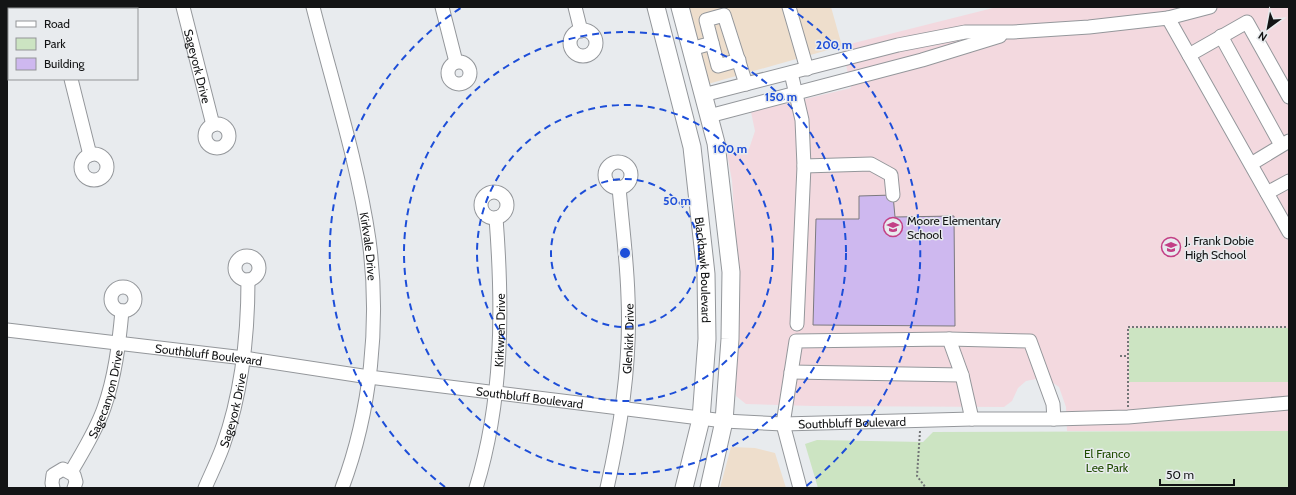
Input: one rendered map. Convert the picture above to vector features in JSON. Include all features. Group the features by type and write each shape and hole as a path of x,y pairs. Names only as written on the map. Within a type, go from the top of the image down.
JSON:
{"main road":[{"name":"Blackhawk Boulevard","path":"656,7 683,112 695,167 706,274 707,339 701,419 684,488"},
{"name":"Blackhawk Boulevard","path":"680,7 720,164 731,272 730,339 724,421 709,488"},
{"path":"683,112 703,95"},
{"path":"683,112 709,116"},
{"path":"707,339 730,339"}],"street":[{"name":"Sageyork Drive","path":"183,7 213,125"},
{"name":"Kirkvale Drive","path":"313,7 359,188 369,241 373,311 370,377 354,457 342,488"},
{"path":"442,7 456,62"},
{"path":"575,7 581,31"},
{"path":"789,7 807,69"},
{"path":"703,95 898,45 964,32 1013,32 1089,27 1168,18 1210,7"},
{"path":"738,60 718,66 706,20 724,15 746,84"},
{"path":"1168,18 1289,232"},
{"path":"1189,55 1247,22 1289,97"},
{"path":"709,116 922,60 1013,32"},
{"path":"1221,36 1285,143 1250,164"},
{"path":"691,49 712,43"},
{"path":"791,73 802,120 804,166 797,324"},
{"path":"71,80 90,154"},
{"path":"804,166 871,164 890,175 893,195"},
{"path":"1267,193 1289,181"},
{"name":"Glenkirk Drive","path":"607,488 627,357 628,297 619,187"},
{"name":"Kirkwren Drive","path":"476,488 484,463 496,392 500,315 496,218"},
{"name":"Sageyork Drive","path":"205,488 223,445 236,401 244,358 248,318 248,280"},
{"name":"Sagecanyon Drive","path":"71,472 89,441 104,409 119,342 122,311"},
{"name":"Southbluff Boulevard","path":"7,330 119,342 244,358 370,377 724,421 783,424 1128,417 1289,403"},
{"path":"949,339 962,375 972,419"},
{"path":"800,488 783,424 796,341 949,339 1030,341 1053,404 1054,419"},
{"path":"791,372 962,375"},
{"path":"54,488 52,479 56,472 63,469 71,472 76,478 74,488"}],"path":[{"path":"1128,410 1128,327 1289,327"},
{"path":"1120,356 1128,356"},
{"path":"921,420 917,476 926,488"}],"shaded area":[{"path":"689,7 831,7 842,46 708,84"},
{"path":"997,7 1289,7 1289,431 1067,431 1066,407 1059,387 1053,383 1036,379 1026,381 1018,388 1012,401 1004,407 813,406 746,404 736,396 738,273 732,181 727,153 749,149 755,131 751,112 851,88 842,46"},
{"path":"731,447 755,448 775,453 786,488 720,488"}],"green space":[{"path":"1129,328 1289,328 1289,382 1129,382"},
{"name":"El Franco Lee Park","path":"1289,431 1289,488 818,488 805,444 817,440 923,442 933,432"}],"building":[{"path":"893,195 895,217 954,216 955,326 813,325 816,219 859,219 859,196"}],"place":[{"name":"Moore Elementary School","path":"893,227"},
{"name":"J. Frank Dobie High School","path":"1171,247"}]}
